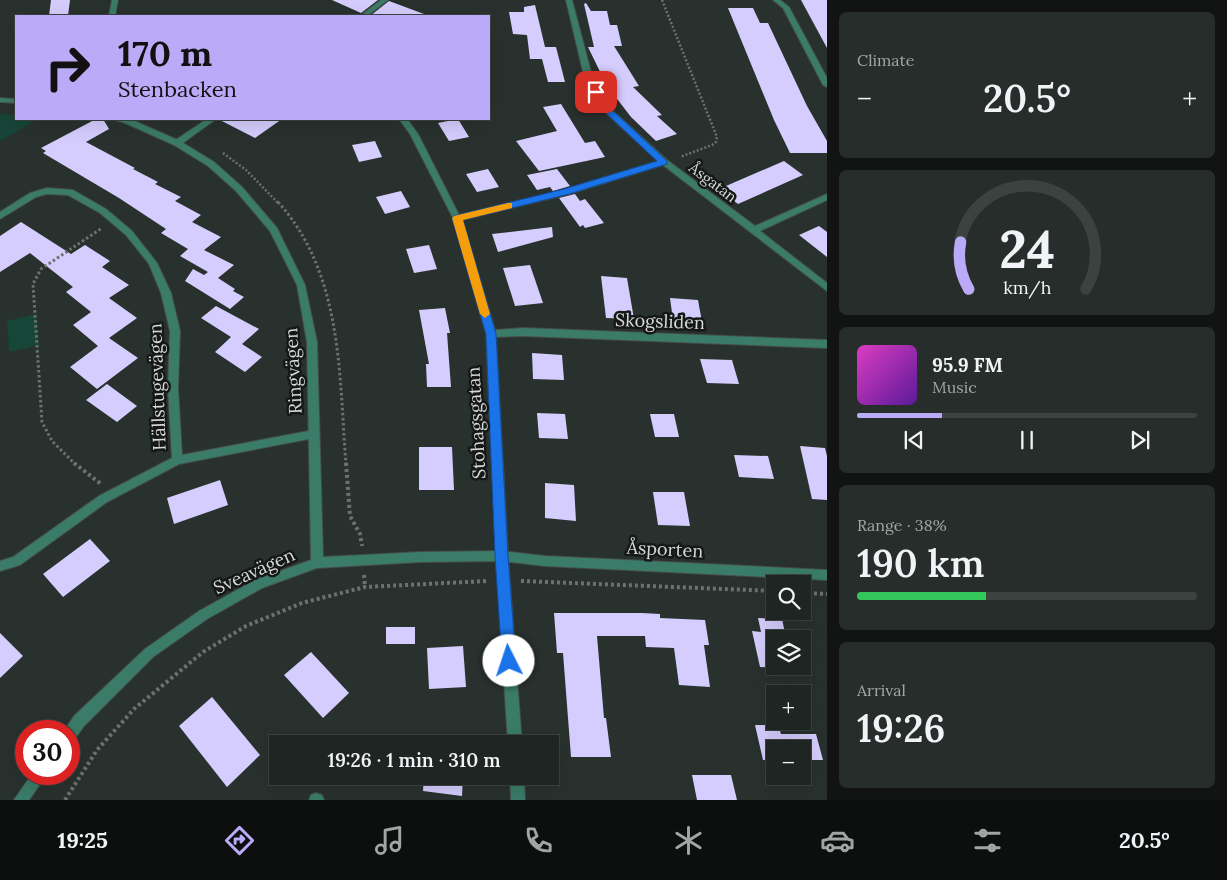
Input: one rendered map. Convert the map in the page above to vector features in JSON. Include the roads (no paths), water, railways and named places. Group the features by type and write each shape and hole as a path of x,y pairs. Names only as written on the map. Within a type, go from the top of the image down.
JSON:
{"street":[{"path":"112,15 115,0"},
{"path":"364,15 385,0"},
{"name":"Åsgatan","path":"570,0 588,76 609,111 664,162 827,288"},
{"path":"776,0 786,7 827,85"},
{"path":"0,100 15,101"},
{"name":"Ringvägen","path":"122,120 177,142 211,164 240,188 274,230 301,285 312,342 317,563"},
{"path":"177,142 210,120"},
{"name":"Stohagsgatan","path":"404,120 414,134 457,218 491,334 502,556 514,735"},
{"path":"457,218 566,192 664,162"},
{"name":"Hällstugevägen","path":"0,216 33,195 47,191 70,192 103,211 114,220 129,233 153,263 166,293 175,331 173,388 177,460"},
{"path":"754,230 827,197"},
{"name":"Skogsliden","path":"491,334 524,332 827,344"},
{"name":"Hällstugevägen","path":"0,566 16,561 58,530 113,494 177,460 314,434"},
{"name":"Sveavägen","path":"80,720 149,653 203,615 259,584 317,563 421,557 502,556"},
{"name":"Åsporten","path":"502,556 545,561 827,575"},
{"path":"21,800 32,785"},
{"path":"517,785 518,800"}]}
